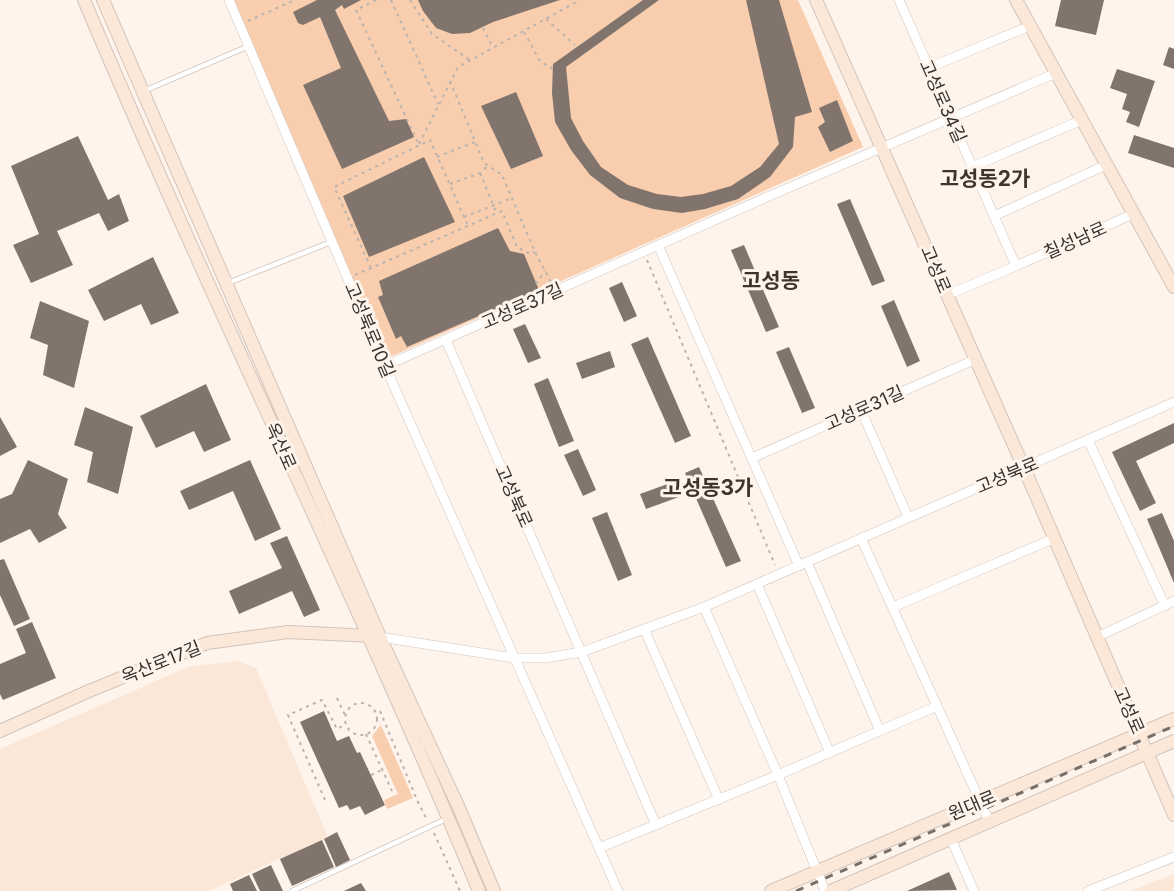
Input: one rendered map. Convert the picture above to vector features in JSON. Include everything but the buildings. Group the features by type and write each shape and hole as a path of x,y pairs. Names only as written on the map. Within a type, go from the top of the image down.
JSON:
{"main road":[{"name":"옥산로","path":"84,0 212,294 373,636 459,808 494,891"},
{"name":"고성로","path":"816,0 976,358 1174,815"},
{"path":"1016,0 1174,287"},
{"name":"옥산로","path":"108,2 143,92 226,284 479,891"},
{"name":"옥산로17길","path":"0,731 89,691 207,643 288,633 373,636"},
{"name":"원대로","path":"771,891 1174,719"},
{"name":"원대로","path":"831,891 1174,741"}],"street":[{"name":"고성북로10길","path":"229,0 347,279 514,658"},
{"name":"고성로34길","path":"898,0 1016,266"},
{"path":"928,68 1030,26"},
{"path":"951,119 1056,73"},
{"name":"고성로37길","path":"385,366 951,119"},
{"path":"972,166 1082,120"},
{"path":"994,216 1106,165"},
{"name":"칠성남로","path":"1016,266 1133,214"},
{"path":"658,245 752,458 880,731"},
{"path":"947,295 1016,266"},
{"name":"고성북로","path":"446,340 656,825"},
{"name":"고성로31길","path":"752,458 976,358"},
{"name":"고성북로","path":"373,636 514,658 545,658 582,652 645,631 704,607 1174,402"},
{"path":"861,410 908,517"},
{"path":"1088,440 1169,604 1097,637"},
{"path":"861,538 989,821"},
{"path":"892,607 1055,538"},
{"path":"757,584 830,753"},
{"path":"704,607 778,776 825,891"},
{"path":"645,631 719,800"},
{"path":"514,658 618,891"},
{"path":"599,848 778,776 937,706"},
{"path":"951,839 974,891"},
{"path":"1088,891 1174,857"}],"lane":[{"path":"143,92 249,46"},
{"path":"226,284 331,242"},
{"path":"292,891 448,818"}],"path":[{"path":"240,25 295,0"},
{"path":"376,0 356,10 419,145"},
{"path":"387,0 392,1 438,104"},
{"path":"410,0 432,34 470,60"},
{"path":"419,145 458,67 580,0"},
{"path":"546,19 575,45"},
{"path":"483,28 493,48"},
{"path":"523,31 540,61 553,69"},
{"path":"450,81 484,163 502,175 535,252 555,291"},
{"path":"371,268 334,187 430,140 468,226"},
{"path":"437,157 475,142"},
{"path":"449,184 480,173 488,166"},
{"path":"480,173 497,214"},
{"path":"464,217 512,198"},
{"path":"347,279 502,211 517,247 530,254 535,252"},
{"path":"643,252 779,574"},
{"path":"536,284 545,270"},
{"path":"338,698 346,724 351,732 366,734 371,732 377,723 374,708 364,703 359,702 350,707 345,715"},
{"path":"325,800 288,715 322,700 337,729 346,724"},
{"path":"380,711 417,800 460,891 465,889"},
{"path":"366,734 392,791"},
{"path":"371,775 382,770"}],"shaded area":[{"path":"233,0 798,0 863,147 390,357 348,270"},
{"path":"237,661 256,668 328,837 209,891 0,891 0,749 188,667"},
{"path":"381,725 413,798 387,809 384,800 398,794 372,736"},
{"path":"1174,874 1174,891 1131,891"}],"railway":[{"path":"796,891 1174,726"}],"district":[{"name":"고성동2가","path":"985,178"},
{"name":"고성동","path":"771,280"},
{"name":"고성동3가","path":"708,487"}]}
